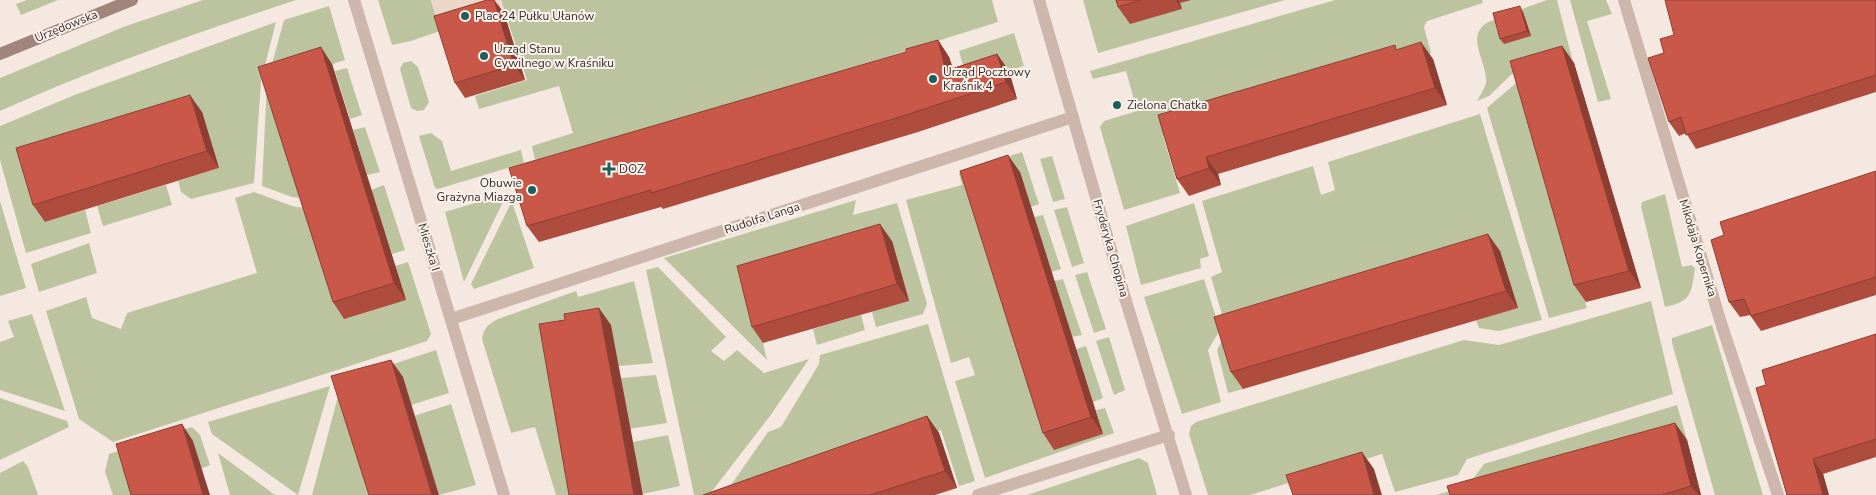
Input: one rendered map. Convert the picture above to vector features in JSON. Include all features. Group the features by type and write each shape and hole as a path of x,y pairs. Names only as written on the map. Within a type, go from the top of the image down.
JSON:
{"street":[{"name":"Urzędowska","path":"0,54 132,0"},
{"name":"Mieszka I","path":"354,0 504,495"},
{"name":"Fryderyka Chopina","path":"1039,0 1186,495"},
{"name":"Mikołaja Kopernika","path":"1624,0 1721,322 1778,495"},
{"name":"Rudolfa Langa","path":"451,319 1073,117"},
{"path":"978,495 1169,435"}],"green space":[{"path":"27,0 58,0 21,15 16,4"},
{"path":"203,0 296,0 146,52 0,111 0,78 126,26"},
{"path":"378,0 431,0 440,31 392,45"},
{"path":"501,0 992,0 998,22 756,98 535,160 532,146 573,133 559,86 479,109 475,96 527,80"},
{"path":"1083,0 1123,0 1130,23 1181,9 1180,3 1192,0 1285,0 1098,53"},
{"path":"1335,0 1482,0 1483,3 1427,21 1424,27 1431,53 1190,126 1163,136 1180,193 1124,210 1100,127 1104,121 1137,111 1126,71 1093,79 1090,71"},
{"path":"1547,0 1557,0 1572,58 1512,74 1489,96 1477,101 1486,83 1478,47 1477,38 1479,31 1485,24 1496,19 1531,36 1522,9"},
{"path":"1570,0 1606,0 1612,14 1587,21 1611,99 1598,102"},
{"path":"329,6 345,60 270,84 307,199 292,197 262,186 267,82 284,20"},
{"path":"276,22 261,81 254,183 191,199 181,192 178,181 219,168 201,112 45,222 85,210 91,233 26,253 0,160 0,126 77,94"},
{"path":"1014,33 1024,66 992,76 1000,105 976,113 959,51"},
{"path":"411,61 418,67 429,102 424,110 417,111 411,108 400,69 403,63"},
{"path":"347,68 362,115 350,119 335,71"},
{"path":"1522,78 1587,308 1549,318 1487,108"},
{"path":"1480,114 1542,320 1499,331 1479,328 1476,320 1517,307 1226,335 1243,389 1228,393 1217,350 1226,334 1226,328 1211,277 1222,272 1202,201 1313,166 1321,195 1335,190 1328,162"},
{"path":"365,127 380,172 367,175 353,130"},
{"path":"431,133 442,141 451,171 521,150 524,163 438,189 435,188 419,136"},
{"path":"1022,152 1039,204 1031,207 1054,449 1103,434 1096,410 1105,408 1114,433 985,478 955,381 975,375 969,357 951,363 906,200 962,185 959,173"},
{"path":"1052,156 1065,199 1053,202 1040,159"},
{"path":"166,185 172,205 103,226 97,206"},
{"path":"384,185 405,250 392,254 371,190"},
{"path":"254,192 292,206 310,209 395,266 408,262 431,334 427,341 113,442 79,419 46,311 86,297 92,318 121,329 127,313 257,273 235,198"},
{"path":"505,194 503,202 464,282 445,212"},
{"path":"1665,194 1682,267 1691,265 1695,268 1689,295 1681,302 1665,307 1641,206 1642,202"},
{"path":"856,200 853,215 897,203 927,304 923,314 876,327 872,312 749,284 767,360 664,258"},
{"path":"0,201 26,288 0,296"},
{"path":"1194,203 1209,256 1200,259 1201,268 1141,285 1126,226"},
{"path":"510,205 513,205 534,268 474,289 471,284"},
{"path":"1067,207 1084,263 1072,267 1054,210"},
{"path":"1043,215 1061,269 1051,272 1034,217"},
{"path":"89,243 97,273 39,292 31,264"},
{"path":"658,267 726,337 711,351 724,361 737,350 764,373 809,359 770,416 709,495 694,495 646,270"},
{"path":"1087,272 1106,329 1094,333 1075,275"},
{"path":"1063,279 1082,335 1072,337 1054,281"},
{"path":"1204,279 1220,330 1208,350 1221,402 1182,414 1144,297"},
{"path":"634,281 653,363 619,366 578,495 556,495 535,427 511,433 482,339 485,329 498,319 576,291 578,297"},
{"path":"1651,301 1673,394 1467,459 1458,475 1395,492 1382,454 1250,495 1208,495 1189,434 1191,426 1196,422 1464,340 1499,345"},
{"path":"32,314 65,411 0,390 0,342 14,337 8,321"},
{"path":"861,315 865,330 817,345 813,329"},
{"path":"928,324 975,481 959,486 941,430 750,495 724,495 768,432 781,427 819,364 820,355"},
{"path":"1712,325 1763,495 1715,495 1672,343 1672,338"},
{"path":"1109,337 1125,390 1114,395 1096,341"},
{"path":"1086,346 1103,398 1093,402 1076,349"},
{"path":"436,350 449,393 411,405 375,495 312,495 342,381"},
{"path":"656,375 667,423 629,429 621,378"},
{"path":"330,386 298,495 212,434 208,422"},
{"path":"0,398 67,421 69,427 0,460"},
{"path":"451,404 476,485 439,495 414,416"},
{"path":"1677,405 1687,440 1489,495 1436,495 1468,486 1484,464"},
{"path":"192,427 200,435 210,465 138,495 113,495 105,472 109,454"},
{"path":"668,435 680,486 643,494 633,442"},
{"path":"218,453 275,495 230,495"},
{"path":"1139,458 1148,463 1157,495 1027,495"},
{"path":"23,461 28,467 38,495 0,495 0,473"}],"shaded area":[{"name":"Plac 24 Pułku Ułanów","path":"431,0 500,0 504,13 440,32"}],"building":[{"path":"487,0 494,0 514,65 455,83 434,16"},
{"path":"1116,0 1141,0 1118,7"},
{"path":"1665,0 1876,0 1876,75 1686,135 1681,117 1669,122 1648,58 1664,53 1660,39 1674,35"},
{"path":"1520,6 1527,31 1500,39 1493,13"},
{"path":"938,40 946,71 997,54 1006,82 906,115 651,193 651,190 527,226 509,168 906,52 906,49"},
{"path":"1421,42 1435,88 1206,157 1209,168 1177,179 1158,115 1395,45 1396,50"},
{"path":"1562,46 1629,271 1574,285 1510,61"},
{"path":"321,47 394,283 333,302 258,67"},
{"path":"190,95 207,151 33,205 16,148"},
{"path":"1008,155 1091,417 1043,433 960,171"},
{"path":"1876,171 1876,277 1751,316 1744,299 1729,302 1711,240 1724,235 1720,222"},
{"path":"880,224 897,284 752,327 737,266"},
{"path":"1488,234 1506,291 1231,372 1214,317"},
{"path":"599,308 634,495 569,495 539,324 565,320 564,314"},
{"path":"1876,334 1876,439 1813,459 1823,495 1787,495 1756,388 1766,385 1762,370"},
{"path":"391,360 432,495 369,495 331,376"},
{"path":"927,416 945,471 870,495 703,495"},
{"path":"1675,423 1691,486 1662,495 1450,495 1447,486"},
{"path":"182,424 203,495 131,495 116,444"},
{"path":"1362,452 1374,495 1293,495 1286,475"}],"place":[{"name":"Plac 24 Pułku Ułanów","path":"465,16"},
{"name":"Urząd Stanu Cywilnego w Kraśniku","path":"484,56"},
{"name":"Urząd Pocztowy Kraśnik 4","path":"933,79"},
{"name":"Zielona Chatka","path":"1117,105"},
{"name":"DOZ","path":"609,169"},
{"name":"Obuwie Grażyna Miazga","path":"532,190"}]}
